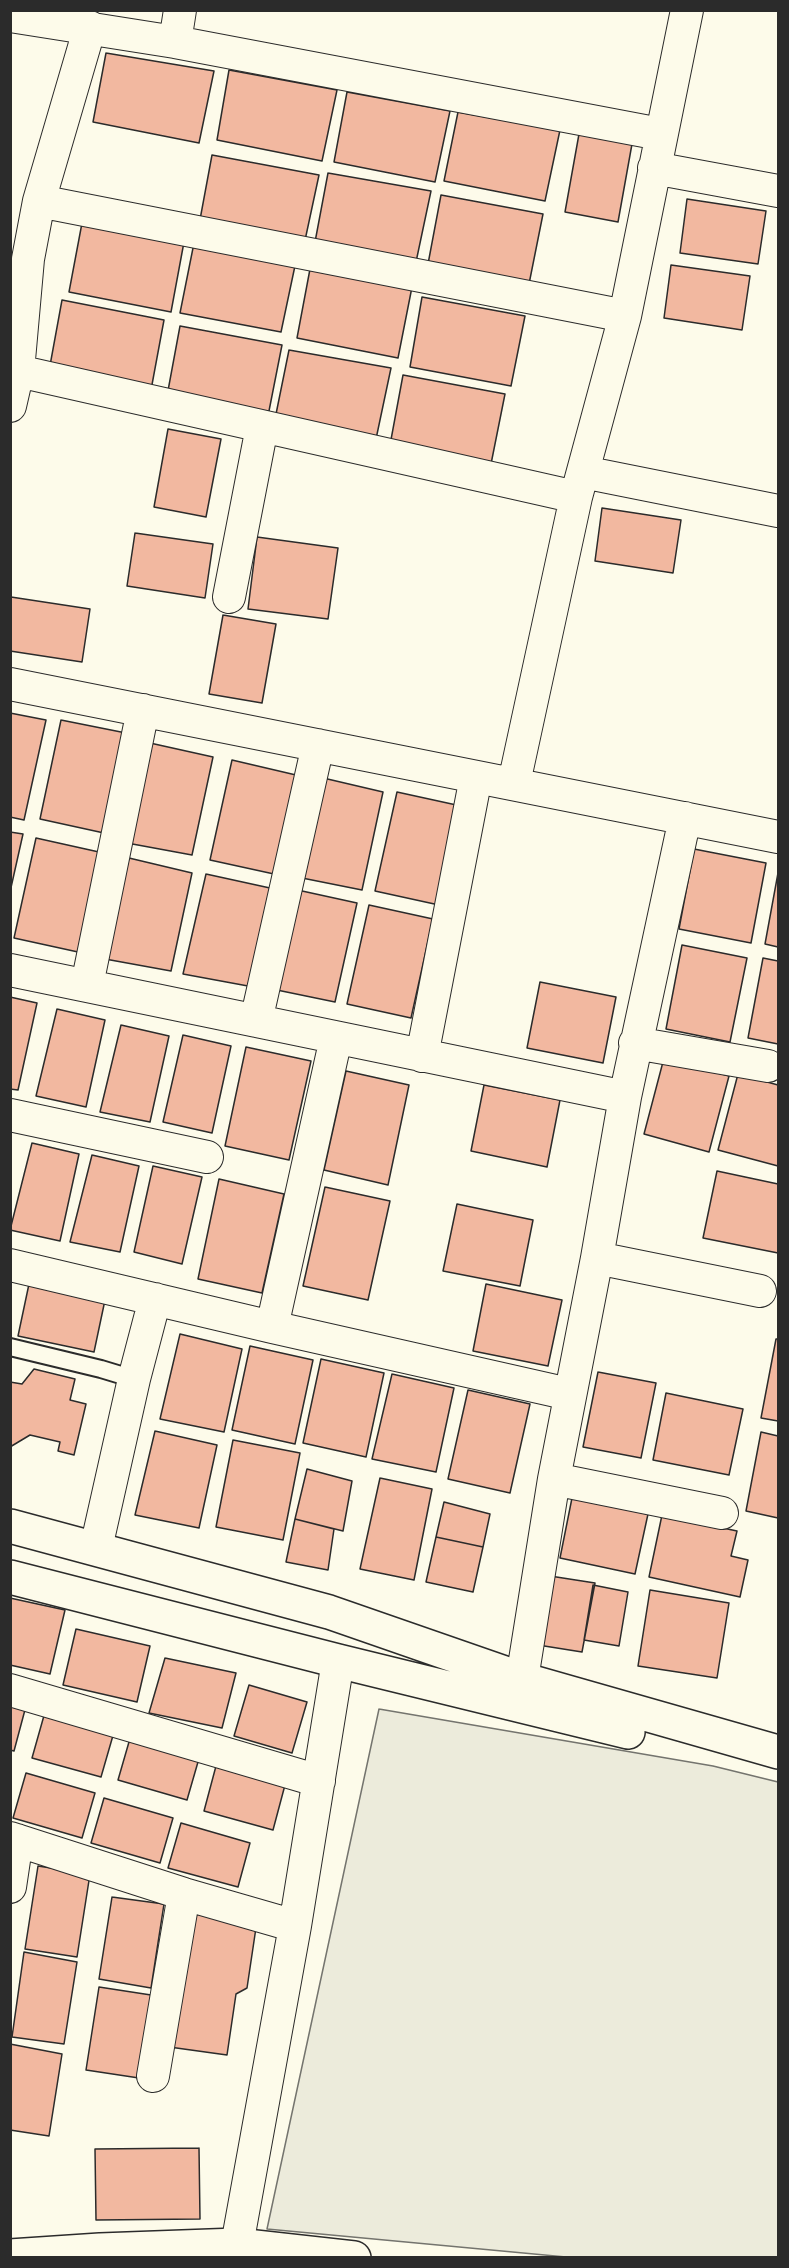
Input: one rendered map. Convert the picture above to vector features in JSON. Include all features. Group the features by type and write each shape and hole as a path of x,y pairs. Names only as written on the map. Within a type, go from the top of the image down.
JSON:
{"street":[{"path":"175,42 180,10"},
{"path":"514,783 579,485 624,316 687,10"},
{"path":"10,16 175,42 660,134"},
{"path":"10,406 18,371 19,257 39,201 90,27"},
{"path":"654,168 778,191"},
{"path":"39,201 624,316"},
{"path":"18,371 262,427 579,485 778,511"},
{"path":"229,597 262,427"},
{"path":"10,684 778,837"},
{"path":"87,985 142,710"},
{"path":"256,1021 318,745"},
{"path":"422,1056 476,777"},
{"path":"522,1679 569,1394 597,1258 635,1043 685,818"},
{"path":"10,970 625,1097"},
{"path":"272,1327 336,1038"},
{"path":"635,1043 768,1066"},
{"path":"10,1115 207,1156"},
{"path":"597,1258 760,1291"},
{"path":"10,1265 569,1394"},
{"path":"96,1548 134,1379 155,1299"},
{"path":"554,1479 722,1513"},
{"path":"10,1526 329,1612 522,1679 778,1752"},
{"path":"10,1577 338,1661 778,1768"},
{"path":"237,2245 295,1926 338,1661"},
{"path":"10,1690 319,1781"},
{"path":"10,1887 14,1839 184,1894 295,1926"},
{"path":"153,2076 184,1894"},
{"path":"10,2256 237,2245 354,2258"}],"lane":[{"path":"10,1347 134,1379"}],"shaded area":[{"path":"379,1709 713,1766 778,1782 778,2257 566,2257 267,2229"}],"building":[{"path":"106,53 214,71 199,143 93,122"},
{"path":"229,70 337,90 322,161 217,140"},
{"path":"347,92 450,111 435,182 334,162"},
{"path":"458,112 560,130 545,201 444,181"},
{"path":"579,134 632,144 618,222 565,212"},
{"path":"212,155 319,175 304,245 199,225"},
{"path":"328,173 431,191 416,262 315,242"},
{"path":"441,195 543,214 529,284 428,264"},
{"path":"687,199 766,211 758,264 680,253"},
{"path":"82,223 184,242 171,312 69,292"},
{"path":"194,243 296,261 281,332 180,313"},
{"path":"671,265 750,276 742,330 664,318"},
{"path":"310,269 412,287 398,358 297,338"},
{"path":"422,297 525,316 511,386 410,367"},
{"path":"62,300 164,320 151,390 49,371"},
{"path":"180,326 282,345 268,416 167,396"},
{"path":"289,350 391,368 376,439 275,419"},
{"path":"403,375 505,394 491,464 390,445"},
{"path":"168,429 221,439 206,517 154,507"},
{"path":"602,508 681,520 673,573 595,561"},
{"path":"135,533 213,544 205,598 127,586"},
{"path":"257,537 338,548 328,619 248,609"},
{"path":"11,597 90,609 82,662 10,651"},
{"path":"223,615 276,624 262,703 209,694"},
{"path":"10,713 46,720 24,820 10,817"},
{"path":"61,720 126,733 104,833 40,819"},
{"path":"150,743 213,757 192,855 127,843"},
{"path":"232,760 296,775 274,874 210,860"},
{"path":"319,777 383,792 362,890 297,877"},
{"path":"397,792 461,806 439,905 375,891"},
{"path":"10,832 23,834 10,892"},
{"path":"36,838 99,852 78,952 14,938"},
{"path":"694,849 766,863 751,943 679,929"},
{"path":"129,858 192,873 171,971 105,959"},
{"path":"778,873 778,947 765,944"},
{"path":"206,874 270,888 248,986 183,974"},
{"path":"293,889 357,903 335,1002 272,989"},
{"path":"369,905 433,919 411,1018 347,1004"},
{"path":"682,945 747,958 730,1042 666,1029"},
{"path":"763,958 778,961 778,1044 748,1038"},
{"path":"540,982 616,997 603,1063 527,1048"},
{"path":"10,997 37,1003 18,1090 10,1089"},
{"path":"57,1009 105,1020 86,1107 36,1096"},
{"path":"121,1025 169,1036 150,1122 100,1112"},
{"path":"183,1035 231,1046 212,1133 163,1122"},
{"path":"246,1047 311,1061 289,1160 225,1146"},
{"path":"664,1058 729,1076 709,1152 644,1134"},
{"path":"346,1071 409,1085 388,1185 324,1170"},
{"path":"738,1074 778,1085 778,1166 718,1150"},
{"path":"484,1085 560,1100 547,1167 471,1151"},
{"path":"32,1143 79,1154 60,1241 10,1230"},
{"path":"92,1155 139,1166 120,1252 70,1242"},
{"path":"153,1166 202,1177 182,1264 134,1252"},
{"path":"717,1171 778,1184 778,1253 703,1238"},
{"path":"219,1179 284,1194 262,1293 198,1279"},
{"path":"325,1187 390,1201 368,1300 303,1286"},
{"path":"457,1204 533,1220 520,1286 443,1271"},
{"path":"29,1284 105,1300 94,1352 18,1336"},
{"path":"486,1284 562,1300 548,1366 473,1351"},
{"path":"180,1334 242,1349 224,1432 160,1419"},
{"path":"776,1339 778,1339 778,1421 761,1418"},
{"path":"250,1346 313,1360 295,1444 232,1430"},
{"path":"321,1359 384,1373 366,1457 303,1443"},
{"path":"34,1369 75,1379 70,1400 86,1404 74,1455 58,1451 60,1442 30,1435 10,1447 10,1382 22,1384"},
{"path":"598,1372 656,1383 641,1458 583,1447"},
{"path":"392,1374 454,1388 436,1472 372,1459"},
{"path":"468,1390 530,1404 510,1493 448,1479"},
{"path":"666,1393 743,1409 729,1475 653,1460"},
{"path":"155,1431 217,1445 199,1528 135,1515"},
{"path":"761,1432 778,1436 778,1518 746,1511"},
{"path":"233,1440 300,1453 283,1540 216,1527"},
{"path":"307,1469 352,1481 343,1531 295,1519"},
{"path":"380,1478 432,1489 414,1580 360,1569"},
{"path":"572,1498 648,1514 635,1574 560,1558"},
{"path":"444,1502 490,1514 483,1547 436,1537"},
{"path":"662,1515 737,1531 731,1556 748,1560 740,1597 649,1577"},
{"path":"295,1519 334,1529 328,1570 286,1562"},
{"path":"436,1537 483,1547 473,1592 426,1582"},
{"path":"550,1576 595,1583 582,1652 538,1645"},
{"path":"593,1585 628,1592 619,1646 584,1640"},
{"path":"650,1590 729,1603 717,1678 638,1666"},
{"path":"10,1598 65,1610 50,1674 10,1665"},
{"path":"76,1629 150,1646 137,1702 63,1685"},
{"path":"165,1658 236,1673 222,1728 149,1713"},
{"path":"249,1685 307,1702 292,1753 234,1736"},
{"path":"10,1702 26,1706 14,1751 10,1750"},
{"path":"45,1712 114,1732 101,1777 32,1758"},
{"path":"131,1735 200,1755 187,1800 118,1780"},
{"path":"216,1766 285,1785 273,1830 204,1811"},
{"path":"26,1773 95,1793 82,1838 13,1818"},
{"path":"104,1798 173,1818 160,1863 91,1843"},
{"path":"181,1823 250,1843 238,1887 168,1868"},
{"path":"38,1866 90,1874 77,1957 25,1949"},
{"path":"112,1897 164,1904 151,1988 99,1979"},
{"path":"182,1911 257,1921 247,1988 236,1994 227,2055 162,2046"},
{"path":"24,1952 77,1962 64,2044 12,2037"},
{"path":"99,1987 151,1995 139,2078 86,2070"},
{"path":"10,2044 62,2054 49,2136 10,2130"},
{"path":"199,2148 200,2219 96,2220 95,2149"}]}
